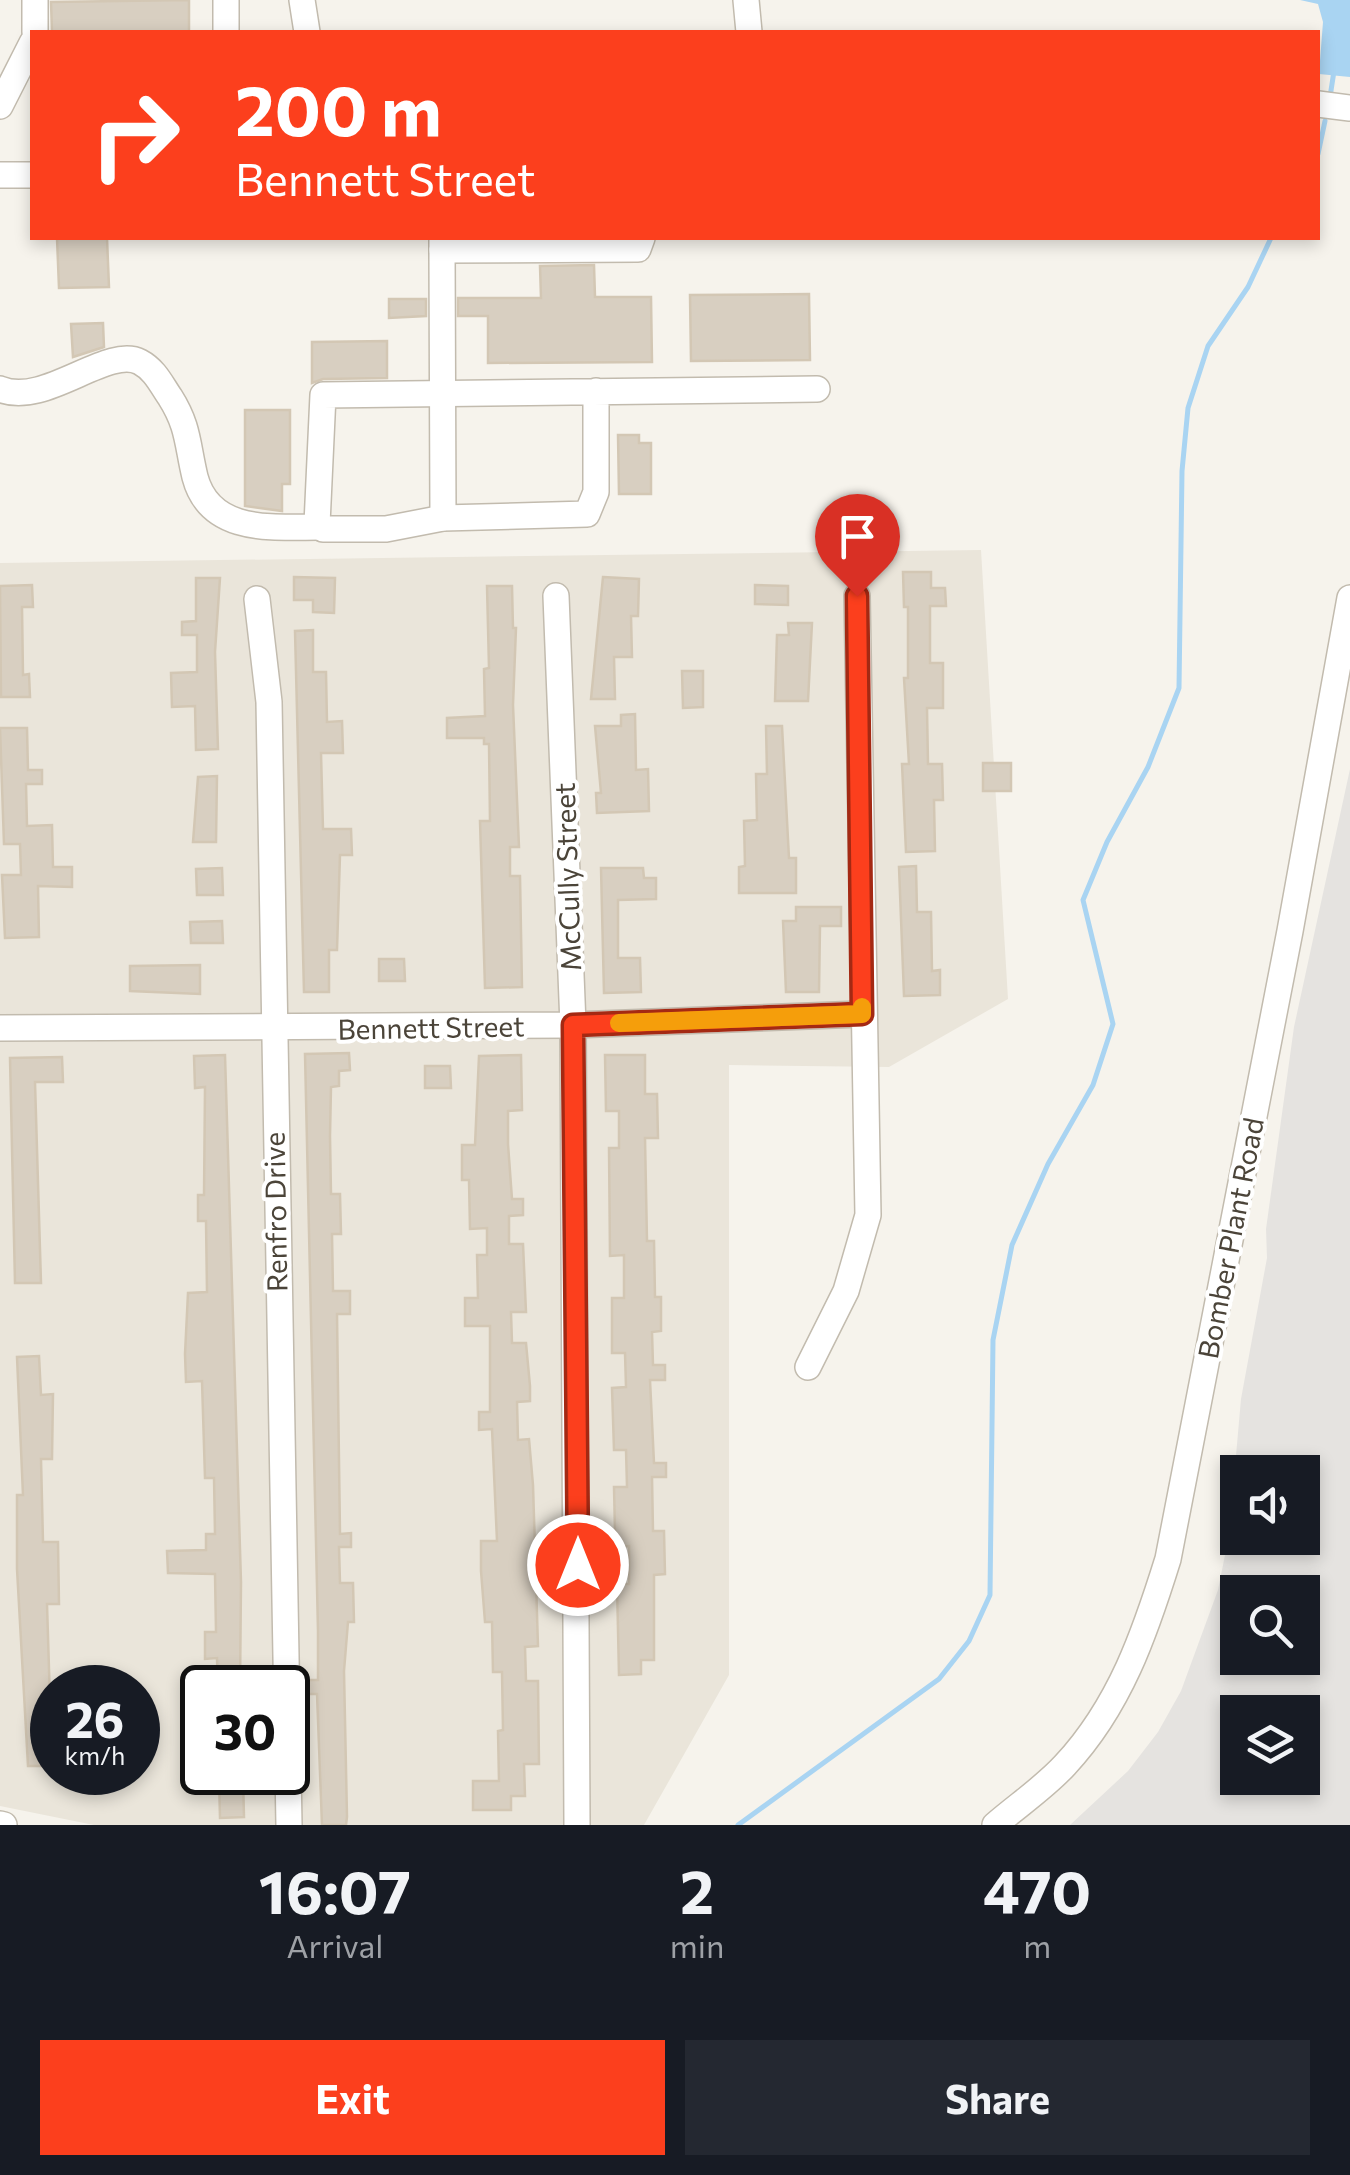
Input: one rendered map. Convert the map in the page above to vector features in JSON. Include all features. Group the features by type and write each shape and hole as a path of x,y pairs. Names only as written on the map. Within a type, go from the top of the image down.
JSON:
{"street":[{"path":"34,0 35,30"},
{"path":"226,0 226,30"},
{"path":"302,0 307,30"},
{"path":"746,0 749,30"},
{"path":"0,106 30,46"},
{"path":"1320,104 1350,108"},
{"path":"0,175 30,174"},
{"path":"443,518 442,244 638,249 641,240"},
{"path":"0,389 29,391 119,359 133,359 152,370 180,413 189,432 201,494 213,508 252,527 386,529 443,518 586,514 596,492 596,391"},
{"path":"319,527 320,397 441,392 818,389"},
{"name":"McCully Street","path":"556,596 573,1025 578,1825"},
{"path":"808,1367 846,1290 868,1215 857,596"},
{"name":"Bomber Plant Road","path":"995,1825 1067,1763 1107,1710 1146,1630 1168,1558 1290,931 1350,598"},
{"name":"Renfro Drive","path":"257,599 269,702 289,1825"},
{"name":"Bennett Street","path":"0,1028 573,1025 862,1014"}],"shaded area":[{"path":"981,550 1008,999 889,1067 729,1065 729,1675 644,1825 94,1825 0,1806 0,563"},
{"path":"1350,769 1350,1825 1070,1825 1128,1771 1158,1732 1181,1691 1220,1580 1220,1675 1320,1675 1320,1575 1221,1575 1225,1555 1320,1555 1320,1455 1236,1455 1241,1399 1267,1258 1266,1229 1294,1027"}],"water":[{"path":"1300,0 1350,0 1350,77 1320,74 1323,22 1318,4"}],"building":[{"path":"189,0 189,30 52,30 51,2"},
{"path":"57,240 107,240 109,287 59,288"},
{"path":"594,265 595,297 651,297 652,362 488,363 488,316 458,316 458,298 541,298 540,266"},
{"path":"809,294 810,360 691,361 690,295"},
{"path":"389,299 426,299 426,316 389,318"},
{"path":"103,323 104,347 73,357 71,324"},
{"path":"387,341 387,378 323,379 312,383 312,342"},
{"path":"245,410 290,410 290,484 282,484 282,511 245,506"},
{"path":"618,435 639,435 639,443 651,443 651,494 619,494"},
{"path":"903,572 931,572 931,588 945,588 946,606 930,606 930,663 943,663 943,708 927,708 928,764 942,764 943,800 934,800 935,851 906,852 902,764 909,764 904,678 908,678 908,607 904,607"},
{"path":"294,577 335,578 334,613 313,612 313,600 294,600"},
{"path":"603,577 639,579 638,616 631,616 632,657 614,657 615,699 591,699"},
{"path":"196,578 220,578 215,652 218,749 196,750 195,706 172,707 171,673 197,672 197,635 182,635 182,622 196,621"},
{"path":"32,585 33,607 22,607 23,675 29,674 30,697 1,697 0,586"},
{"path":"755,585 788,586 788,605 755,604"},
{"path":"487,586 512,586 516,628 513,705 519,847 510,847 510,876 520,876 522,987 485,988 480,821 490,821 489,744 484,744 484,738 447,738 447,718 485,716 484,669 489,668"},
{"path":"788,623 812,623 808,701 775,701 777,635 789,635"},
{"path":"313,630 313,672 326,672 327,722 342,721 343,753 321,753 323,829 351,829 352,855 340,855 337,950 329,950 329,992 304,992 295,631"},
{"path":"682,671 703,671 703,707 683,708"},
{"path":"635,714 636,770 648,769 649,811 597,813 596,793 601,793 595,726 621,726 621,715"},
{"path":"766,726 782,726 789,858 796,858 796,893 739,893 739,867 745,866 744,821 757,820 756,774 767,774"},
{"path":"0,728 27,728 28,770 42,770 42,784 26,784 27,826 52,825 53,867 72,867 72,887 38,886 39,937 5,938 2,875 21,875 20,844 4,844"},
{"path":"983,763 1011,763 1011,791 983,791"},
{"path":"217,776 216,842 193,842 198,777"},
{"path":"916,866 917,912 931,912 932,971 940,970 940,995 904,996 899,867"},
{"path":"222,868 223,895 197,895 196,869"},
{"path":"601,868 643,868 644,878 656,878 656,899 618,900 618,958 640,958 641,992 604,993"},
{"path":"796,907 841,907 841,926 820,926 819,992 786,992 783,921 796,921"},
{"path":"222,921 223,943 191,943 190,922"},
{"path":"379,959 404,959 405,981 379,981"},
{"path":"200,965 200,994 130,991 130,966"},
{"path":"349,1053 350,1070 339,1071 339,1086 331,1087 330,1136 331,1194 340,1194 341,1234 332,1234 333,1291 350,1291 350,1314 337,1314 340,1534 351,1533 351,1547 339,1547 340,1583 353,1583 354,1622 348,1622 344,1671 346,1825 322,1825 317,1694 310,1694 310,1680 318,1680 318,1631 305,1054"},
{"path":"225,1055 240,1665 217,1665 217,1658 205,1659 205,1632 216,1632 215,1574 168,1573 167,1551 206,1550 206,1534 215,1534 214,1478 205,1478 202,1381 186,1382 188,1293 207,1292 206,1221 198,1221 198,1195 204,1195 205,1087 195,1088 194,1056"},
{"path":"521,1055 522,1110 508,1111 508,1144 512,1199 523,1199 523,1215 509,1216 509,1244 523,1244 526,1312 511,1312 512,1343 526,1343 530,1386 530,1401 517,1402 518,1440 529,1439 533,1485 538,1646 525,1647 526,1681 538,1681 539,1764 524,1764 525,1796 511,1796 511,1810 473,1810 473,1781 499,1781 498,1731 503,1730 502,1672 493,1672 492,1622 485,1622 481,1571 481,1541 497,1541 492,1429 479,1430 479,1412 490,1412 490,1326 465,1326 465,1298 478,1298 477,1255 487,1255 487,1228 470,1229 469,1180 462,1180 462,1145 475,1145 479,1056"},
{"path":"605,1055 645,1055 645,1094 657,1094 658,1138 645,1138 647,1241 654,1241 655,1297 661,1297 661,1331 652,1332 653,1365 665,1365 665,1380 650,1380 654,1463 666,1463 666,1477 652,1477 653,1531 664,1531 665,1574 654,1575 654,1660 641,1660 641,1674 619,1675 617,1584 629,1584 629,1546 603,1547 602,1532 615,1532 614,1487 627,1487 626,1450 614,1450 612,1388 626,1387 625,1353 612,1353 612,1298 624,1298 624,1255 610,1256 609,1148 619,1148 619,1111 606,1111"},
{"path":"62,1057 63,1082 35,1082 41,1283 15,1283 10,1058"},
{"path":"425,1066 450,1066 451,1088 425,1088"},
{"path":"39,1356 41,1395 53,1394 52,1459 41,1459 43,1542 58,1542 59,1604 47,1604 49,1665 30,1665 30,1766 17,1569 17,1495 23,1495 17,1357"},
{"path":"219,1795 243,1795 244,1817 220,1818"}],"waterway":[{"path":"1330,97 1334,71"},
{"path":"1320,145 1325,121"},
{"path":"738,1825 939,1679 969,1641 990,1595 993,1340 1012,1245 1048,1164 1093,1085 1113,1024 1083,900 1107,842 1148,767 1179,688 1182,471 1188,408 1208,346 1248,287 1270,240"}],"slow traffic":[{"path":"619,1023 862,1014 862,1007"}],"route":[{"path":"578,1565 573,1025 862,1014 857,596"}]}
